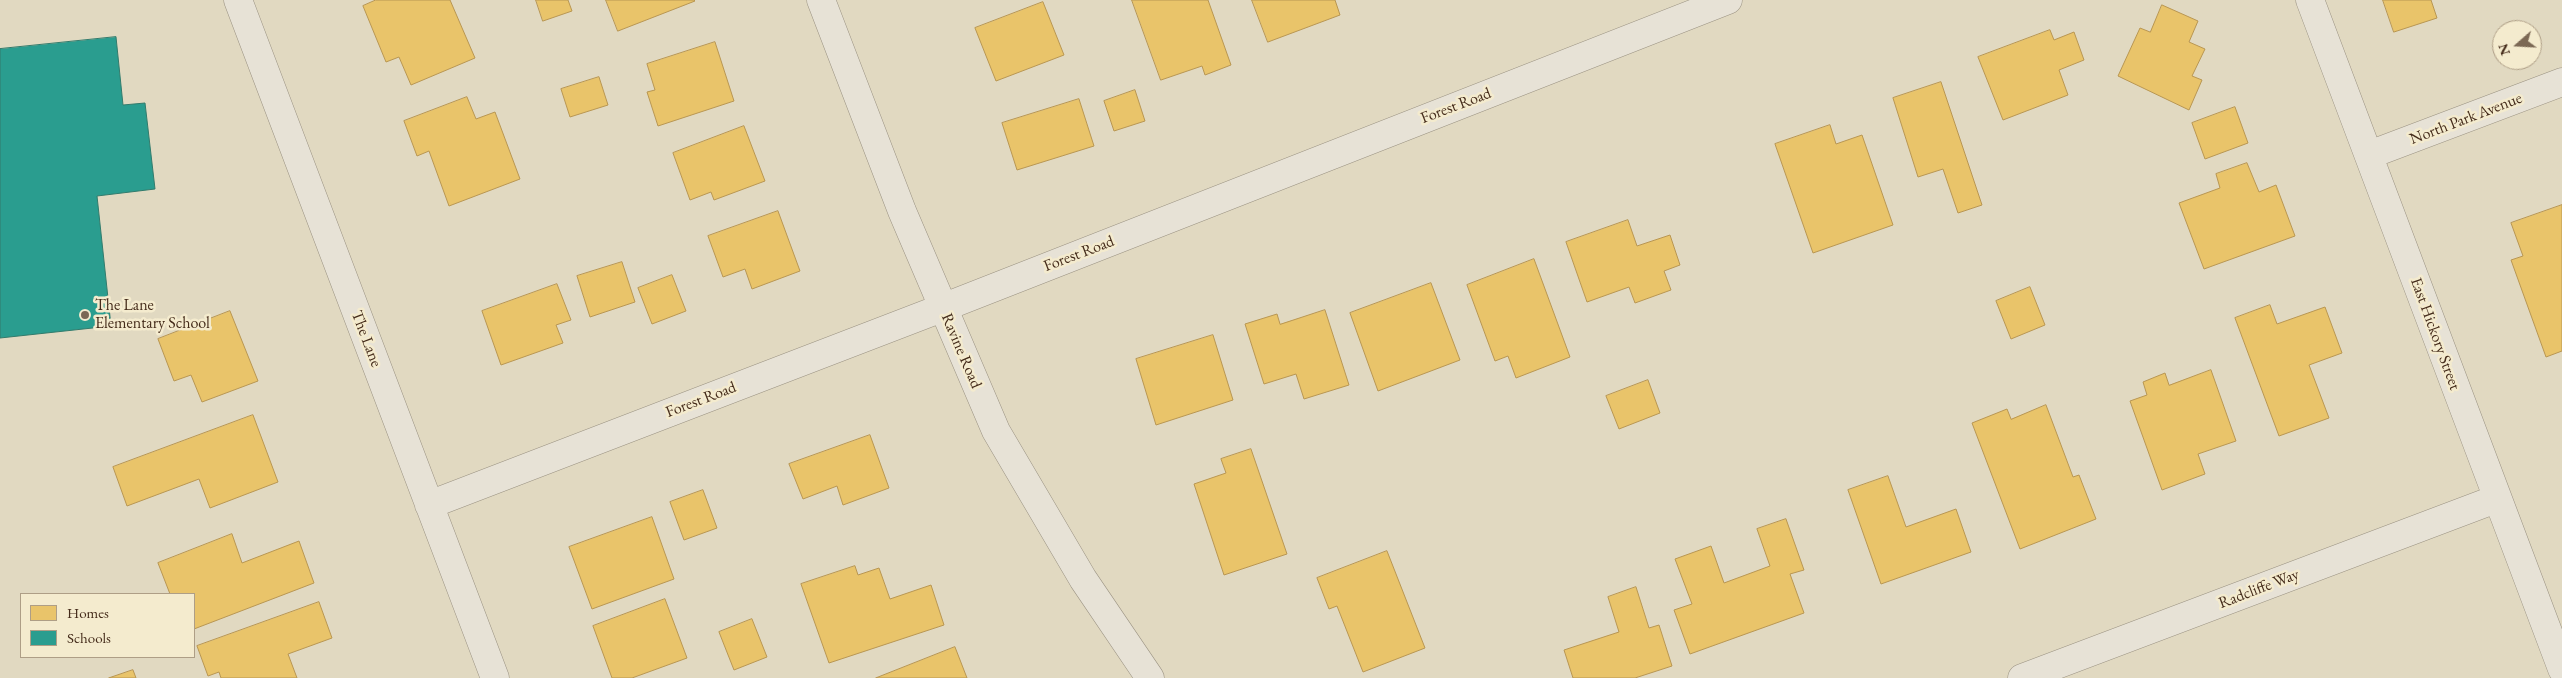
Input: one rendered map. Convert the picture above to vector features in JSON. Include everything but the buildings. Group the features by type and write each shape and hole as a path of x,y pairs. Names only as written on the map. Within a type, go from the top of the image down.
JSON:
{"street":[{"name":"The Lane","path":"238,0 495,678"},
{"name":"Ravine Road","path":"821,0 902,211 996,431 1083,579 1150,678"},
{"name":"Forest Road","path":"429,505 942,308 1728,0"},
{"name":"East Hickory Street","path":"2310,0 2496,499 2562,669"},
{"name":"North Park Avenue","path":"2369,156 2562,82"},
{"name":"Radcliffe Way","path":"2022,678 2496,499"}],"place":[{"name":"The Lane Elementary School","path":"85,315"}]}
